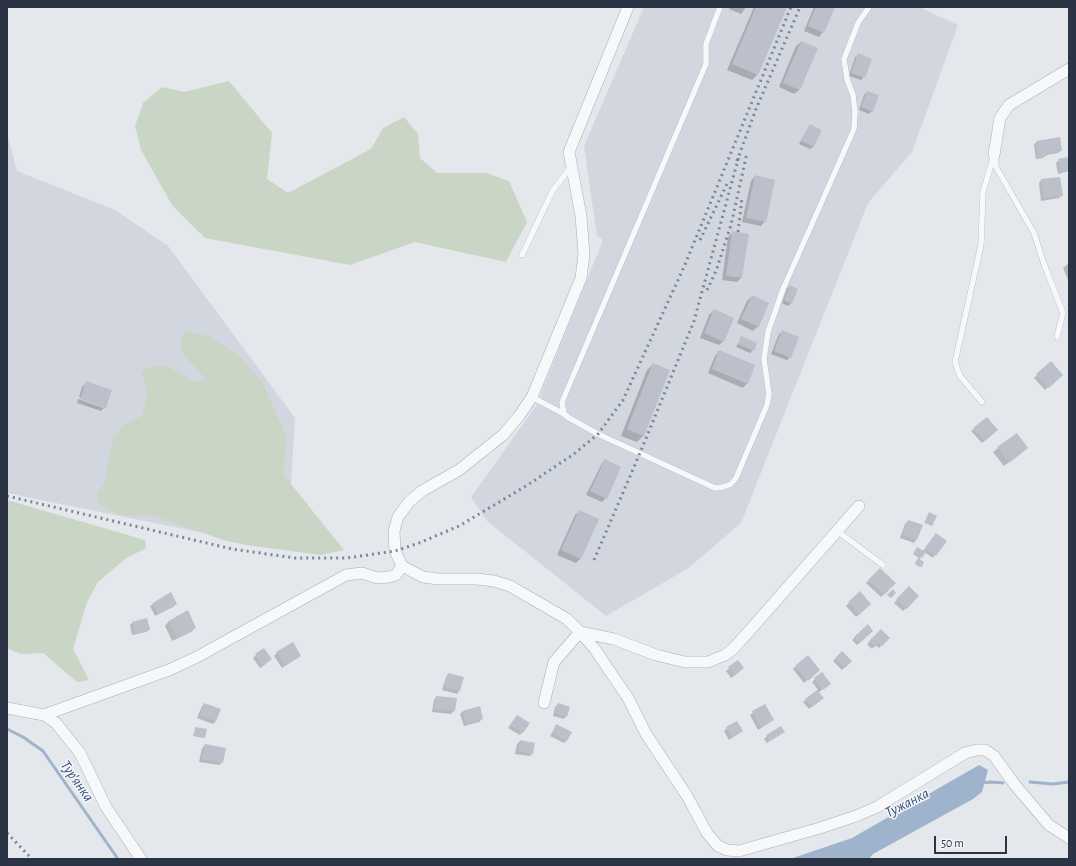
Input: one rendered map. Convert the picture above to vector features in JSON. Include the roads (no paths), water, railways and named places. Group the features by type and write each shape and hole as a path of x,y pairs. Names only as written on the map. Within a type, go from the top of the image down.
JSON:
{"street":[{"path":"628,7 569,152 581,216 584,254 581,278 532,397 519,416 503,435 459,470 422,491 409,502 398,517 394,532 395,551 402,566 423,577 444,579 477,579 494,581 510,586 567,619 594,648 628,698 646,734 687,796 707,832 718,846 727,850 739,851 856,816 877,807 966,753 977,750 985,750 994,756 1015,785 1049,825 1069,838"},
{"path":"994,155 1000,118 1009,105 1069,69"},
{"path":"580,632 614,639 656,655 685,662 708,662 725,655 733,649 859,506"},
{"path":"44,716 169,670 197,658 346,575 362,573 377,578 389,577 396,575 402,566"},
{"path":"544,702 554,662 580,632"},
{"path":"7,708 44,716 56,723 80,753 106,807 141,859"}],"lane":[{"path":"564,414 562,402 564,395 706,64 706,44 720,7"},
{"path":"532,397 598,434 715,488 731,484 736,478 767,405 769,394 764,359 768,332 783,289 854,129 855,112 853,95 847,79 844,59 858,23 869,7"},
{"path":"994,155 996,167 1034,233 1044,264 1064,312 1057,337"},
{"path":"982,402 960,376 955,362 981,245 983,192 994,155"},
{"path":"522,255 553,190 572,166"},
{"path":"837,531 883,565"}],"water":[{"path":"979,765 988,770 982,792 973,799 873,854 869,859 790,859 852,838"}],"waterway":[{"name":"Тур'янка","path":"7,729 23,737 43,751 118,859"},
{"name":"Тужанка","path":"1030,782 1053,784 1069,782"},
{"name":"Тужанка","path":"982,783 1003,783"}],"railway":[{"path":"7,496 232,549 295,558 347,558 395,551 419,543 459,526 526,486 574,454 598,434 623,400 684,267 791,7"},
{"path":"737,161 756,109 800,7"},
{"path":"707,290 716,271 731,225 747,153"},
{"path":"594,560 694,321 739,156"},
{"path":"700,240 727,184"},
{"path":"738,232 742,198"},
{"path":"7,833 32,859"}]}
